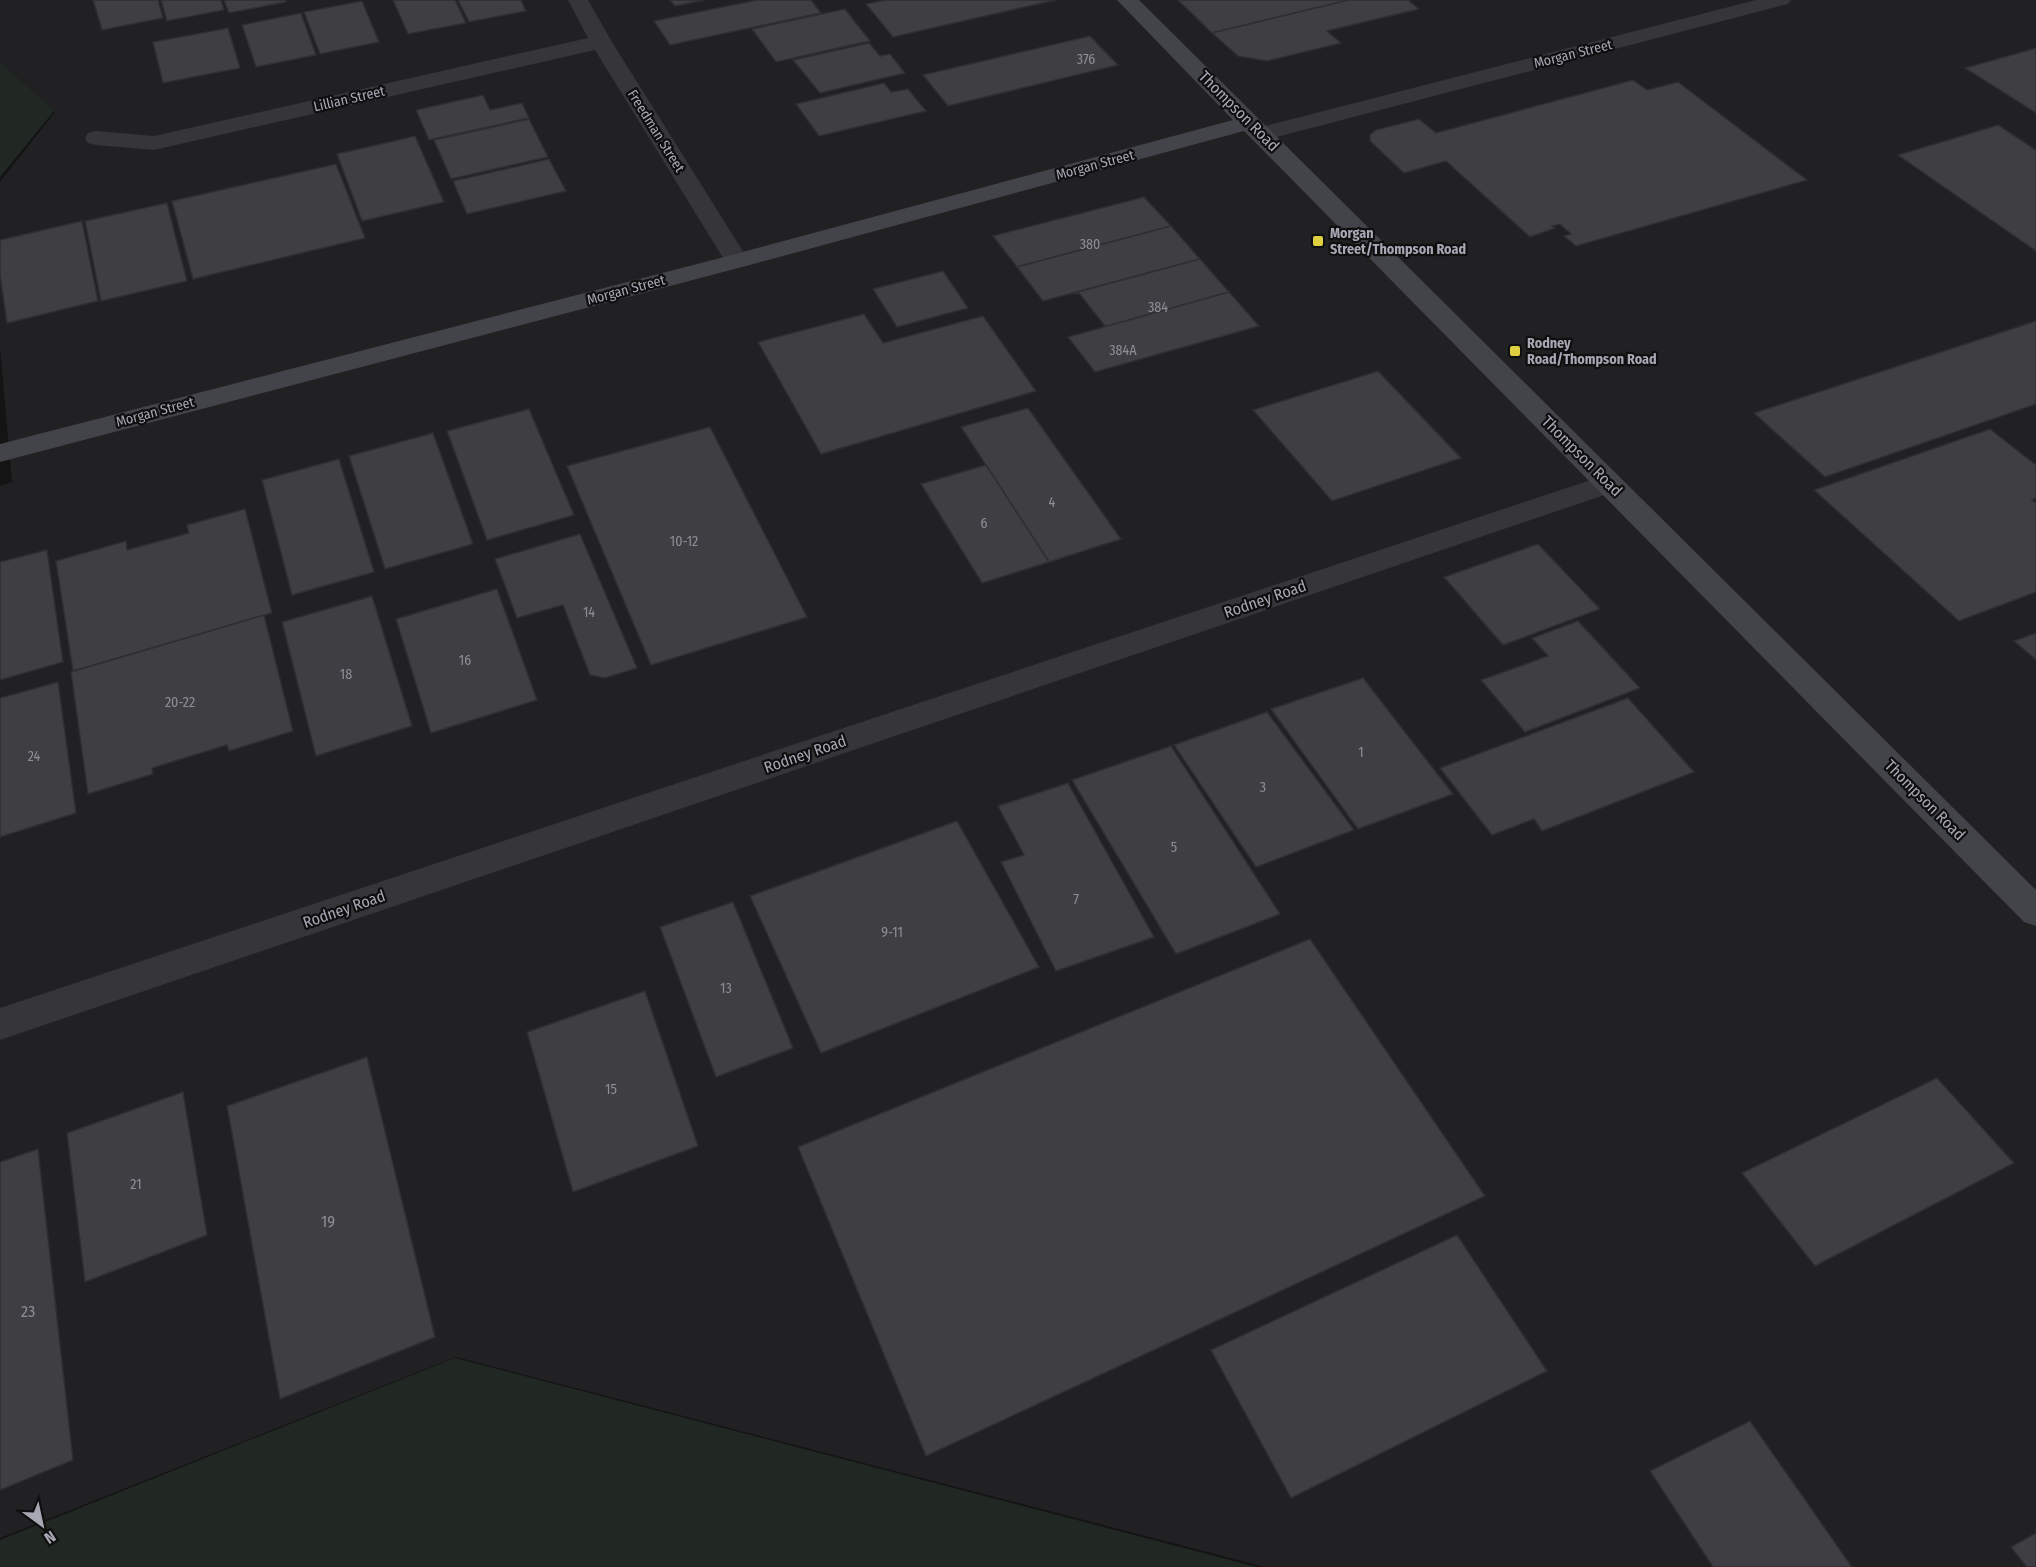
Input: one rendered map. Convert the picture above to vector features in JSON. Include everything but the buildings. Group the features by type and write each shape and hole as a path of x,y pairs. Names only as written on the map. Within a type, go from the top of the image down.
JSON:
{"main road":[{"name":"Thompson Road","path":"1127,0 2036,912"},
{"name":"Morgan Street","path":"0,453 1256,128"}],"street":[{"name":"Freedman Street","path":"578,0 601,42 737,261"},
{"name":"Morgan Street","path":"1256,128 1781,0"},
{"name":"Lillian Street","path":"96,138 154,144 601,42"},
{"name":"Rodney Road","path":"0,1024 1609,483"}],"shaded area":[{"path":"0,0 2036,0 2036,1567 1265,1567 456,1357 0,1538 0,486 12,482 0,347 0,182 55,112 0,61"},
{"path":"0,61 54,111 0,177"},
{"path":"455,1358 1257,1567 0,1567 0,1540"}],"place":[{"name":"Morgan Street/Thompson Road","path":"1318,241"},
{"name":"Rodney Road/Thompson Road","path":"1515,351"}]}
